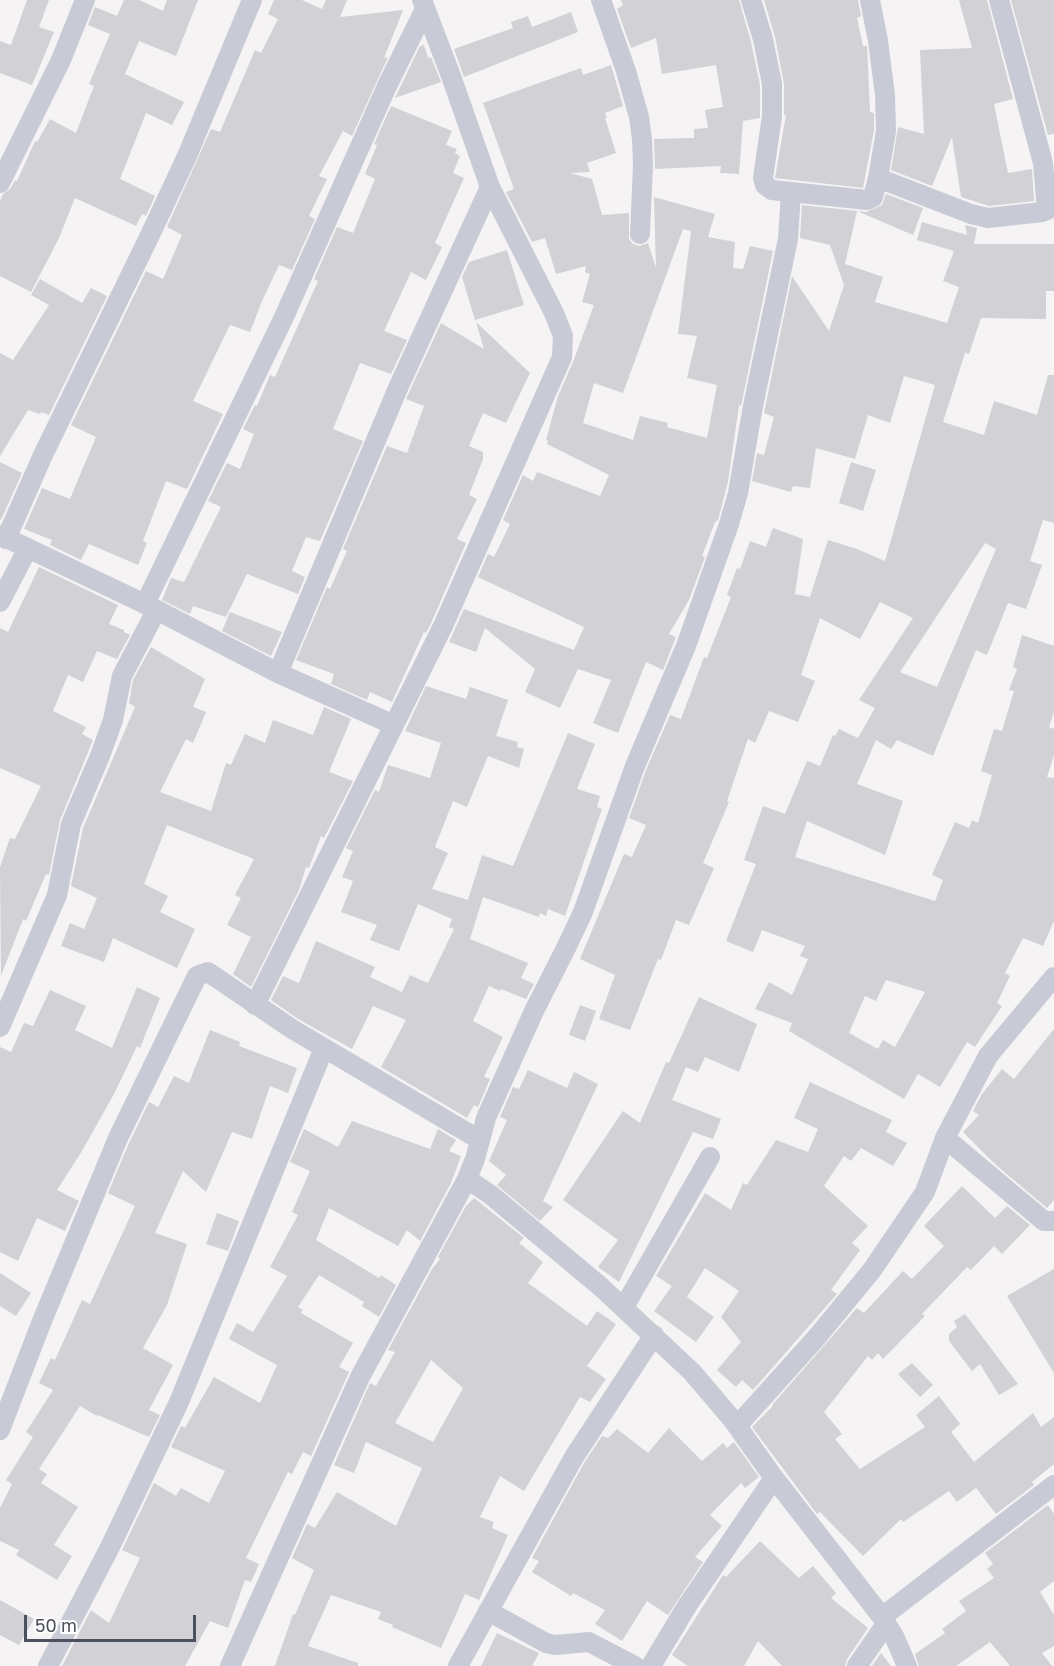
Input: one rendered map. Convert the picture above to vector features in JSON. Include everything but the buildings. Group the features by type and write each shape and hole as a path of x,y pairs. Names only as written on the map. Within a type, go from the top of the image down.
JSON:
{"street":[{"path":"0,183 61,60 85,0"},
{"path":"252,0 187,156 3,537 278,673 394,725"},
{"path":"601,0 626,71 639,117 643,165 640,234"},
{"path":"751,0 764,39 772,84 772,116 763,178 765,185 772,190 870,200 878,178 886,131 885,95 870,0"},
{"path":"878,178 971,214 988,218 1047,210 1043,163 999,0"},
{"path":"255,1005 443,626 562,357 563,336 554,313 490,187 423,5"},
{"path":"0,1027 57,895 71,824 113,720 122,676 175,545 284,317 423,5"},
{"path":"278,673 398,388 490,187"},
{"path":"230,1666 360,1377 467,1179 486,1118 529,1021 583,912 635,766 686,646 738,493 753,406 788,239 791,192"},
{"path":"0,602 27,548"},
{"path":"0,1430 42,1321 118,1138 197,976 208,972 255,1005 324,1048 480,1140"},
{"path":"737,1426 817,1337 872,1270 925,1192 945,1138 988,1056 1052,975"},
{"path":"48,1666 110,1547 179,1402 324,1048"},
{"path":"945,1138 1044,1221 1054,1221"},
{"path":"624,1307 710,1158"},
{"path":"467,1179 491,1195 624,1307 692,1372 737,1426 884,1621 894,1636 907,1666"},
{"path":"458,1666 574,1456 654,1335"},
{"path":"651,1666 687,1605 774,1478"},
{"path":"857,1666 884,1621 1054,1485"},
{"path":"488,1611 546,1643 555,1645 589,1642 635,1666"}]}
